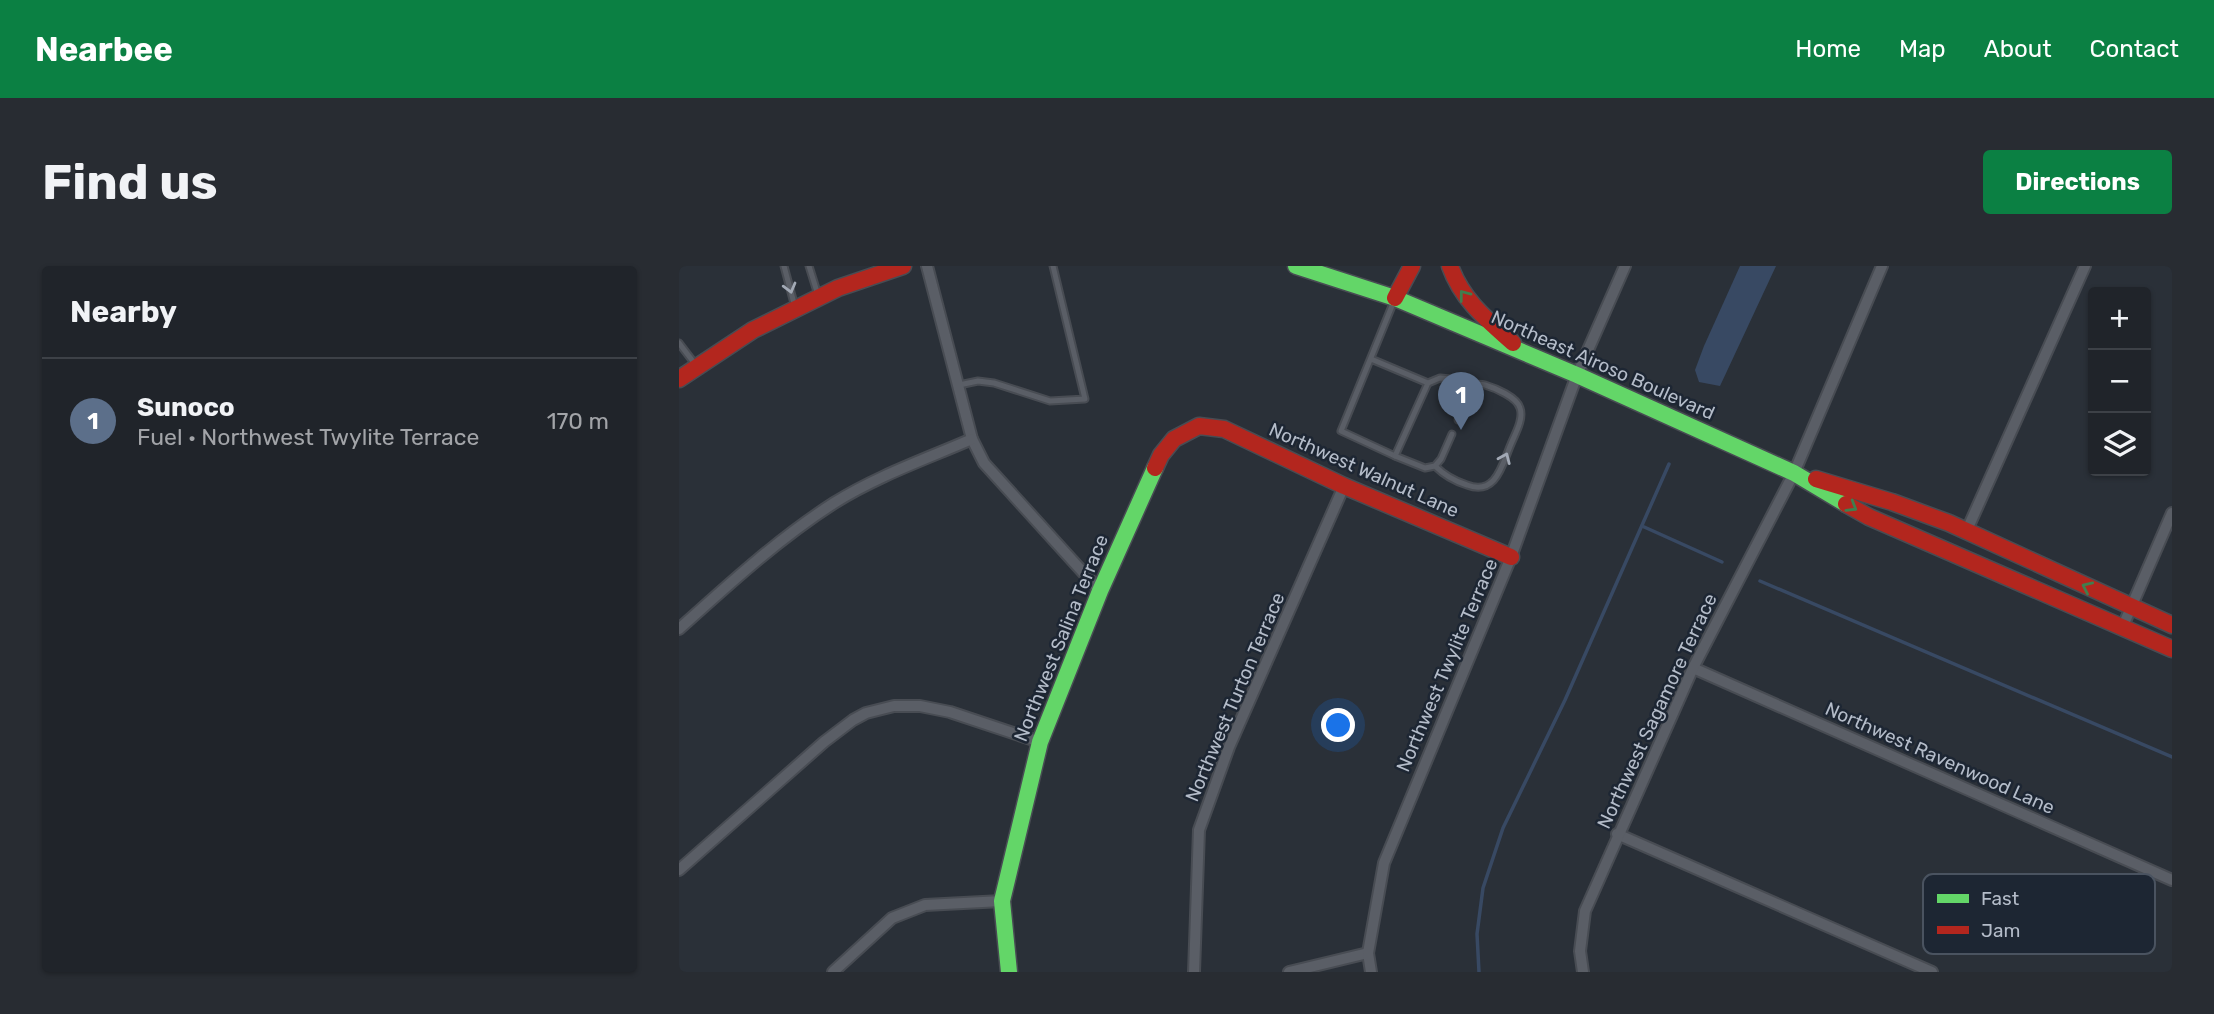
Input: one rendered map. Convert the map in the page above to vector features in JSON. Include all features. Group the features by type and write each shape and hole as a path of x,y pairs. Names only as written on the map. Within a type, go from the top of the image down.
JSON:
{"main road":[{"path":"679,379 753,330 865,272 903,266"},
{"name":"Northeast Airoso Boulevard","path":"1296,266 1395,298 1523,351 1794,473 1868,517 2172,649"},
{"path":"1395,298 1412,266"},
{"path":"1450,266 1455,284 1470,304 1523,351"},
{"name":"Northwest Walnut Lane","path":"1199,426 1224,429 1345,486 1511,557"},
{"name":"Northwest Salina Terrace","path":"1009,972 1002,901 1040,742 1100,591 1161,455 1174,439 1199,426"},
{"name":"Northeast Airoso Boulevard","path":"1794,473 1879,496 1967,530 2172,625"}],"street":[{"path":"927,266 972,439 984,463 1100,591"},
{"name":"Northwest Twylite Terrace","path":"1371,972 1369,953 1384,863 1511,557 1577,375 1625,266"},
{"name":"Northwest Sagamore Terrace","path":"1583,972 1580,951 1585,911 1617,834 1693,668 1794,473 1882,266"},
{"path":"1967,530 2085,266"},
{"path":"679,629 777,543 836,502 972,439"},
{"name":"Northwest Turton Terrace","path":"1193,972 1199,831 1229,747 1345,486"},
{"path":"2123,626 2172,513"},
{"name":"Northwest Ravenwood Lane","path":"1693,668 2172,880"},
{"path":"679,870 824,742 853,720 873,710 906,705 941,709 1040,742"},
{"path":"1617,834 1931,972"},
{"path":"833,972 893,919 925,905 1002,901"},
{"path":"1289,972 1369,953"}],"lane":[{"path":"784,266 796,309"},
{"path":"809,266 819,298"},
{"path":"958,385 978,381 994,383 1050,401 1085,399 1053,266"},
{"path":"1395,298 1341,431 1425,468 1435,466 1441,459 1452,434"},
{"path":"679,343 697,367"},
{"path":"1370,359 1428,383"},
{"path":"1395,456 1428,383 1440,378 1451,379 1464,387 1467,398 1458,421"},
{"path":"1435,466 1452,480 1476,488 1486,487 1494,480 1502,465 1521,418 1521,408 1514,398 1485,385 1464,387"}],"water":[{"path":"1740,266 1776,266 1720,386 1699,382 1695,370"}],"waterway":[{"path":"1479,972 1477,934 1483,888 1503,828 1565,700 1669,464"},
{"path":"1642,526 1722,562"},
{"path":"1760,581 2172,757"}],"traffic: fast":[{"path":"1296,266 1395,298 1577,375 1794,473 1846,504"},
{"path":"1009,972 1002,901 1040,742 1100,591 1155,468"}],"traffic: jam":[{"path":"679,379 753,330 838,288 903,266"},
{"path":"1395,298 1412,266"},
{"path":"1450,266 1468,299 1513,343"},
{"path":"1155,468 1161,455 1174,439 1199,426 1224,429 1344,486 1511,557"},
{"path":"1816,479 1949,523 2172,625"},
{"path":"1846,504 1869,517 2172,649"}],"place":[{"name":"Sunoco","path":"1461,430"}]}
